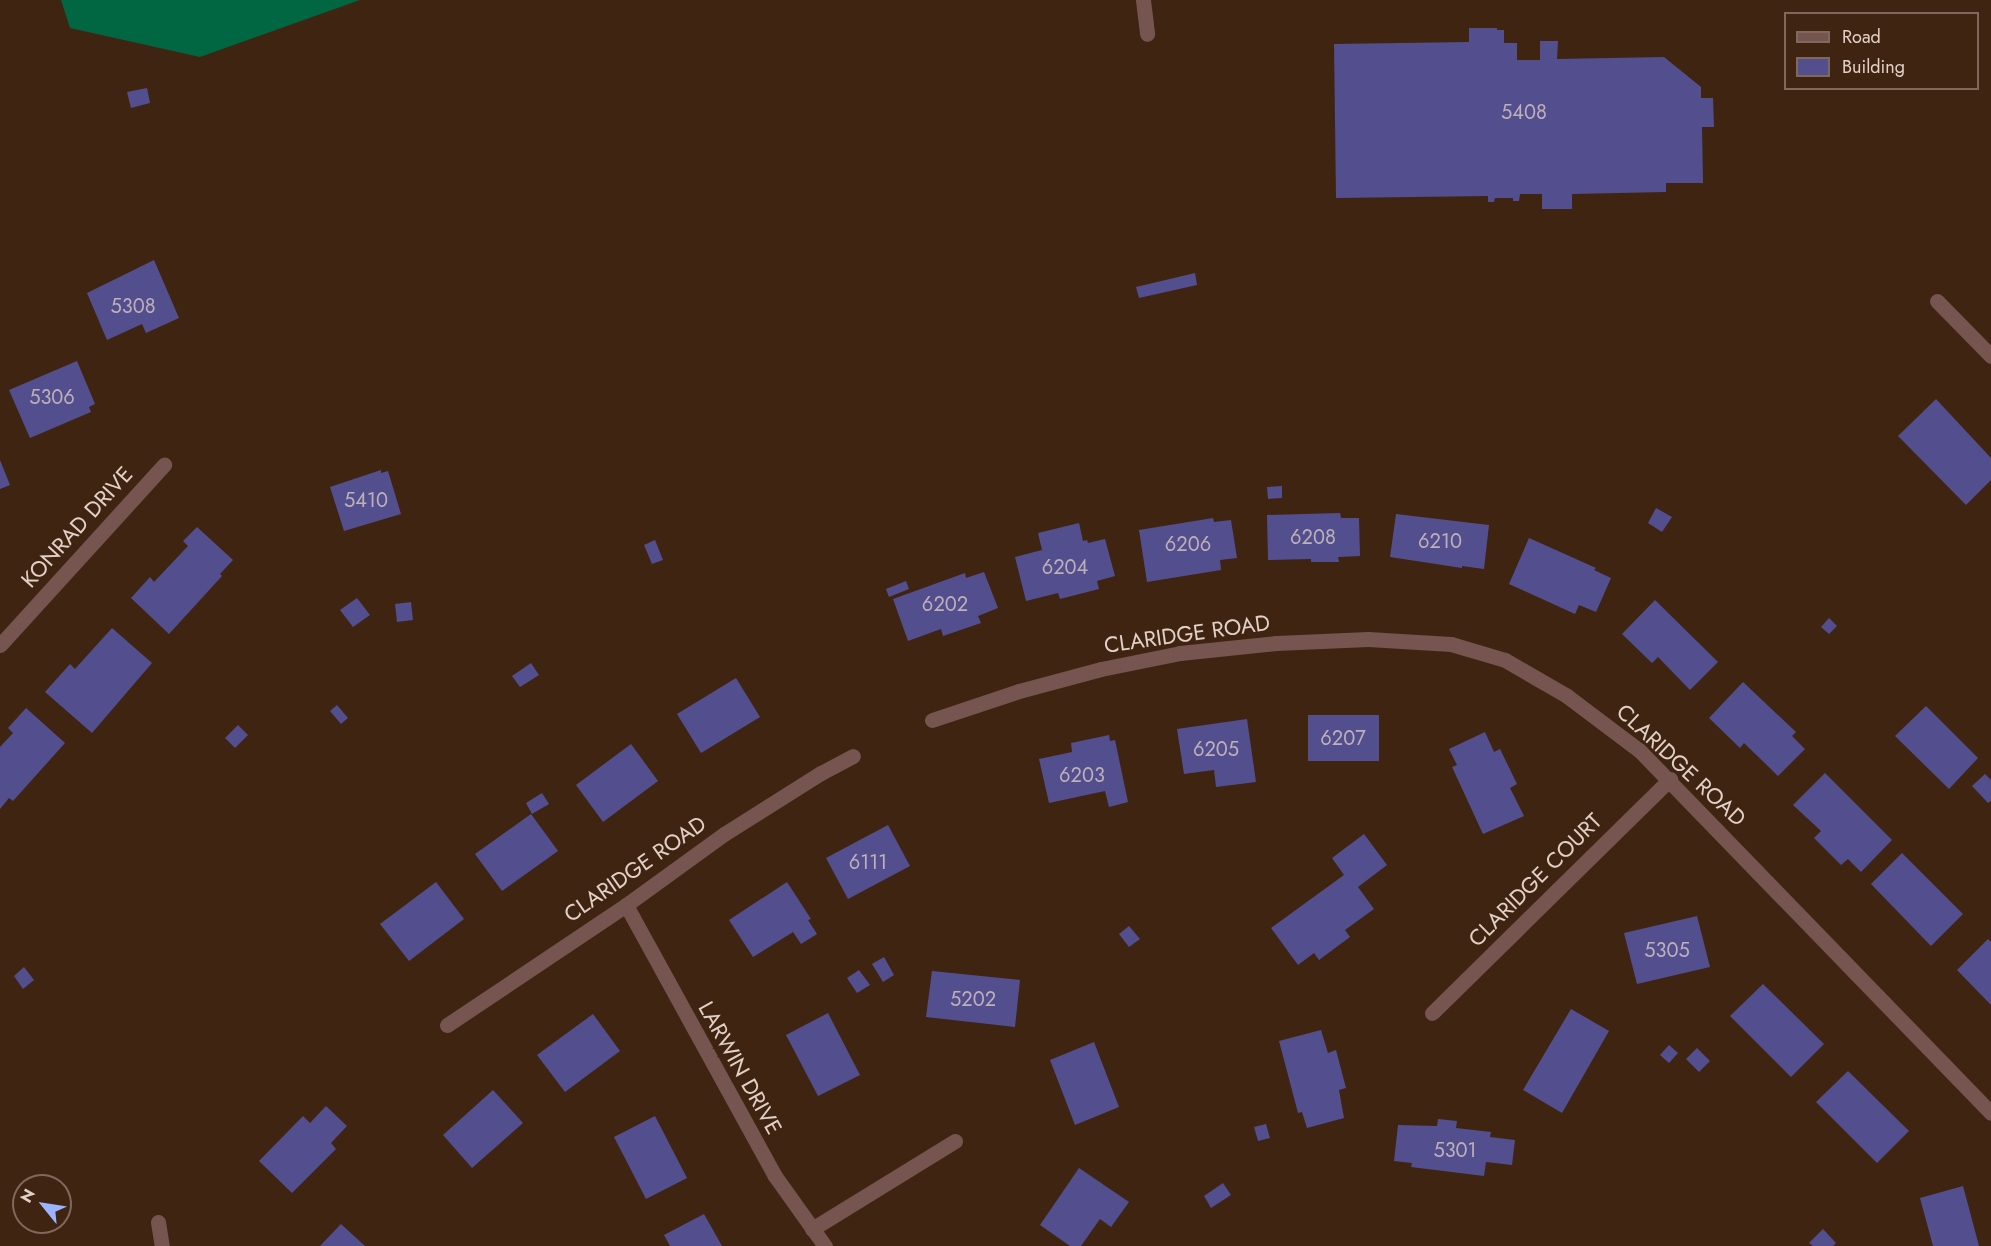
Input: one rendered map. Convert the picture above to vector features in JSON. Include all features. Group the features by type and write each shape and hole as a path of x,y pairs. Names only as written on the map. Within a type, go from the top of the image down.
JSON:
{"street":[{"path":"1143,0 1147,34"},
{"path":"1937,301 1991,356"},
{"name":"KONRAD DRIVE","path":"0,645 164,465"},
{"name":"CLARIDGE ROAD","path":"932,720 1019,691 1091,671 1180,653 1276,643 1368,639 1452,644 1505,660 1567,696 1631,743 1670,779 1991,1113"},
{"name":"CLARIDGE ROAD","path":"447,1025 626,905 724,834 821,772 853,756"},
{"name":"CLARIDGE COURT","path":"1432,1013 1670,779"},
{"name":"LARWIN DRIVE","path":"626,905 775,1176 825,1246"},
{"path":"812,1229 955,1141"},
{"path":"158,1222 162,1246"}],"green space":[{"path":"61,0 360,0 200,57 70,28"}],"building":[{"path":"1469,28 1504,30 1504,43 1517,43 1517,60 1540,60 1540,41 1558,41 1557,59 1664,57 1701,87 1701,98 1713,98 1714,127 1702,127 1703,183 1666,183 1666,192 1572,194 1572,209 1542,209 1542,194 1520,194 1519,201 1513,201 1513,198 1495,198 1494,202 1488,202 1488,196 1336,198 1334,44 1469,42"},
{"path":"147,88 150,103 131,108 127,92"},
{"path":"154,260 179,318 146,333 142,324 107,340 87,293"},
{"path":"1195,273 1197,285 1139,298 1136,287"},
{"path":"77,361 95,404 89,407 91,412 30,438 9,390"},
{"path":"1936,399 1991,458 1991,480 1966,505 1898,436"},
{"path":"0,460 10,485 0,489"},
{"path":"381,470 381,473 388,471 401,514 344,531 330,487"},
{"path":"1282,486 1282,498 1268,499 1267,487"},
{"path":"1656,508 1672,517 1662,532 1648,523"},
{"path":"1340,513 1341,518 1359,518 1360,556 1338,557 1339,562 1311,562 1311,559 1268,560 1267,515"},
{"path":"1396,514 1489,525 1484,569 1390,557"},
{"path":"1213,518 1214,522 1231,520 1237,558 1220,560 1221,570 1147,582 1139,530"},
{"path":"1079,523 1083,541 1087,540 1088,543 1105,539 1115,576 1097,581 1099,589 1060,599 1058,593 1026,601 1015,557 1042,550 1038,533"},
{"path":"197,527 233,560 220,574 222,576 169,634 131,598 150,577 154,582 188,546 183,541"},
{"path":"1529,538 1596,568 1594,570 1611,578 1596,612 1579,605 1575,614 1509,584"},
{"path":"655,540 663,560 652,564 644,545"},
{"path":"984,572 998,608 978,616 981,623 943,636 941,629 908,641 893,599 965,573 966,578"},
{"path":"906,581 909,589 889,597 886,589"},
{"path":"357,598 370,615 353,627 340,610"},
{"path":"1655,600 1718,662 1690,690 1658,657 1652,663 1622,634"},
{"path":"411,602 413,620 397,622 395,604"},
{"path":"1829,618 1837,626 1829,634 1821,627"},
{"path":"112,628 152,663 92,733 45,692 70,664 75,669"},
{"path":"531,663 539,675 520,687 512,676"},
{"path":"736,678 760,717 701,753 677,714"},
{"path":"1743,682 1796,732 1792,736 1805,749 1778,776 1744,743 1740,748 1709,718"},
{"path":"337,705 348,718 341,724 330,711"},
{"path":"1926,706 1978,758 1949,789 1895,736"},
{"path":"26,708 65,743 13,801 9,798 0,809 0,747 13,733 8,728"},
{"path":"1308,715 1379,715 1379,761 1308,761"},
{"path":"1247,719 1256,782 1216,787 1214,770 1184,774 1177,729"},
{"path":"238,725 248,735 235,748 225,738"},
{"path":"1485,732 1494,752 1500,749 1517,784 1510,788 1524,816 1483,834 1452,767 1457,765 1449,749"},
{"path":"1109,735 1110,741 1115,740 1128,802 1109,807 1105,791 1049,803 1039,759 1072,752 1071,743"},
{"path":"631,744 658,781 603,822 576,785"},
{"path":"1825,773 1892,840 1861,872 1848,859 1841,865 1814,838 1821,831 1793,805"},
{"path":"1985,774 1991,780 1991,801 1988,803 1972,786"},
{"path":"542,793 549,804 532,814 526,803"},
{"path":"531,814 558,851 502,891 475,854"},
{"path":"888,825 910,866 848,899 826,858"},
{"path":"1364,834 1387,865 1358,887 1374,909 1345,930 1350,937 1319,960 1314,953 1298,965 1271,928 1344,875 1332,858"},
{"path":"1902,853 1963,914 1931,946 1871,884"},
{"path":"436,882 464,919 409,961 380,924"},
{"path":"787,882 811,919 808,920 817,934 801,944 793,932 753,957 729,920"},
{"path":"1697,916 1710,967 1637,984 1624,933"},
{"path":"1129,926 1140,939 1129,947 1119,934"},
{"path":"1988,939 1991,942 1991,1005 1957,970"},
{"path":"884,957 894,975 883,982 872,964"},
{"path":"24,967 34,980 23,989 14,976"},
{"path":"859,970 870,985 857,993 847,978"},
{"path":"932,971 1020,980 1015,1027 926,1017"},
{"path":"1763,984 1824,1044 1791,1077 1730,1016"},
{"path":"1571,1009 1609,1031 1562,1113 1523,1090"},
{"path":"828,1013 860,1075 818,1096 786,1035"},
{"path":"593,1014 620,1051 565,1092 537,1055"},
{"path":"1321,1030 1328,1053 1336,1050 1346,1088 1339,1090 1344,1118 1307,1128 1302,1112 1298,1113 1279,1041"},
{"path":"1094,1042 1119,1107 1075,1125 1050,1060"},
{"path":"1669,1045 1678,1053 1669,1063 1660,1055"},
{"path":"1697,1048 1710,1061 1699,1072 1686,1059"},
{"path":"1848,1071 1909,1131 1877,1163 1816,1102"},
{"path":"493,1090 523,1123 472,1168 443,1135"},
{"path":"326,1106 347,1126 331,1143 336,1149 292,1193 259,1161 303,1116 310,1123"},
{"path":"655,1116 687,1178 646,1199 614,1137"},
{"path":"1438,1119 1457,1121 1456,1128 1491,1132 1490,1137 1515,1140 1512,1165 1486,1162 1484,1176 1411,1167 1412,1163 1394,1161 1398,1125 1437,1126"},
{"path":"1266,1124 1270,1138 1258,1141 1254,1127"},
{"path":"1079,1168 1129,1202 1111,1227 1100,1219 1081,1246 1070,1246 1040,1225"},
{"path":"1223,1183 1231,1195 1211,1208 1204,1196"},
{"path":"1963,1186 1979,1246 1933,1246 1920,1198"},
{"path":"704,1214 722,1246 670,1246 664,1235"},
{"path":"341,1224 365,1246 320,1246"},
{"path":"1823,1229 1836,1243 1833,1246 1813,1246 1809,1243"}]}
